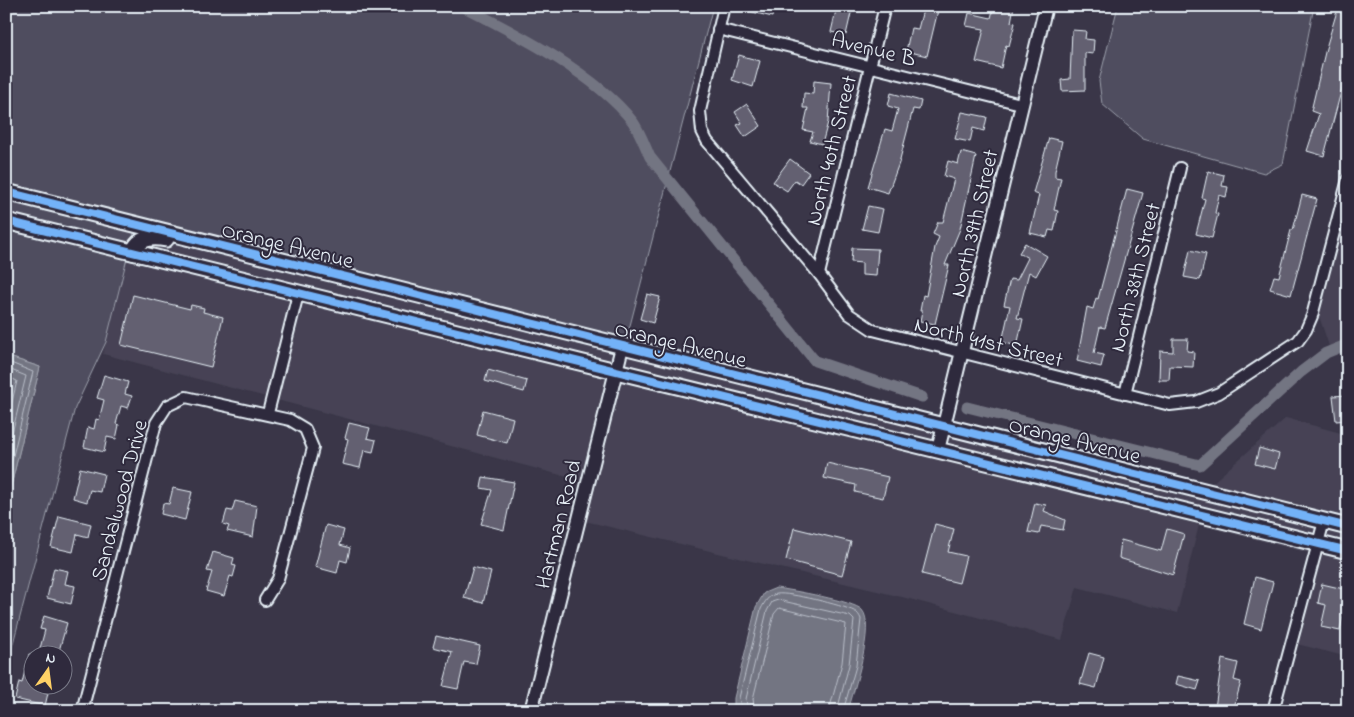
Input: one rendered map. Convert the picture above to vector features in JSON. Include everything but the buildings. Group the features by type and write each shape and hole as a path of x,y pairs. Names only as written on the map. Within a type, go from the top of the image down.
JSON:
{"main road":[{"name":"Orange Avenue","path":"6,192 468,305 622,347 944,424 1348,527"},
{"name":"Orange Avenue","path":"6,221 1348,551"},
{"path":"133,252 136,246 143,240 158,237 245,258 257,254"}],"street":[{"name":"North 41st Street","path":"724,6 700,111 702,131 707,141 819,274 849,314 873,330 1170,405 1196,402 1219,393 1298,341 1306,330 1312,316 1348,179"},
{"name":"North 40th Street","path":"819,274 885,6"},
{"name":"North 39th Street","path":"938,450 1046,6"},
{"name":"Avenue B","path":"718,29 1022,104"},
{"name":"North 38th Street","path":"1125,394 1180,168"},
{"path":"268,414 298,294"},
{"name":"Hartman Road","path":"531,711 622,347"},
{"name":"Sandalwood Drive","path":"82,711 156,423 166,406 186,397 290,420 305,429 313,448 278,579 265,600"},
{"path":"1273,711 1324,521"}],"shaded area":[{"path":"6,6 713,6 626,341 469,299 6,185"},
{"path":"1118,6 1314,6 1283,164 1264,173 1143,139 1102,104 1099,81"},
{"path":"6,198 548,334 134,233 131,245 6,214"},
{"path":"1348,205 1348,344 1332,355 1319,316"},
{"path":"6,227 127,258 106,342 75,408 6,670 6,506 40,367 6,356"},
{"path":"134,232 615,352 612,364 131,245"},
{"path":"127,258 291,299 266,397 103,354"},
{"path":"302,301 609,377 583,481 277,400"},
{"path":"627,355 936,430 933,442 623,367"},
{"path":"620,380 1311,549 1309,553 1199,525 1177,613 1077,587 1062,640 906,598 585,521"},
{"path":"1286,418 1348,435 1348,520 1210,485"},
{"path":"948,433 1317,526 1314,536 945,445"},
{"path":"1328,529 1348,534 1348,545 1325,539"},
{"path":"1322,551 1348,558 1348,642 1344,656 1297,644"}],"water":[{"path":"6,356 40,367 6,506"},
{"path":"776,588 808,593 847,603 862,610 866,618 865,644 848,711 739,711 734,706 734,698 756,607 764,593"}],"waterway":[{"path":"462,6 554,56 577,71 617,104 636,126 650,157 815,361 922,397"},
{"path":"967,407 1200,465 1301,372 1326,353 1348,344"}],"cycle path":[{"path":"6,192 1348,527"},
{"path":"6,221 1348,551"}]}
